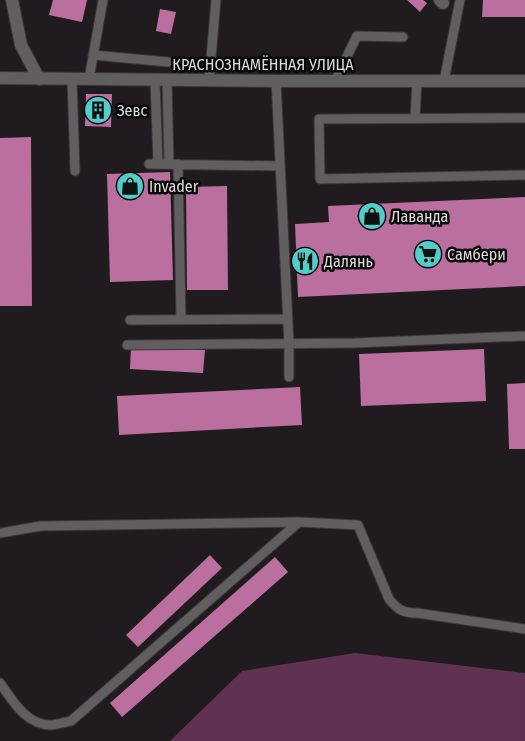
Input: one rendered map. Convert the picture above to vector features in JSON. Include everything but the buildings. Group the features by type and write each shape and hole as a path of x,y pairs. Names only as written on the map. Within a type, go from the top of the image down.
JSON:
{"street":[{"path":"12,0 21,45 39,79"},
{"name":"КРАСНОЗНАМЁННАЯ УЛИЦА","path":"0,78 525,81"}],"lane":[{"path":"89,79 103,0"},
{"path":"209,80 216,0"},
{"path":"444,81 460,0"},
{"path":"442,1 457,15"},
{"path":"335,81 357,36 403,37"},
{"path":"93,55 168,62"},
{"path":"72,79 76,171"},
{"path":"161,80 154,164 280,166"},
{"path":"161,80 174,164 181,319"},
{"path":"276,81 288,319 289,377"},
{"path":"415,118 418,81"},
{"path":"525,118 319,119 320,179 525,175"},
{"path":"130,320 288,319"},
{"path":"127,345 354,343 525,336"},
{"path":"0,533 42,526 299,522 358,525 389,599 396,608 406,613 525,629"},
{"path":"0,683 18,709 33,721 51,725 71,721 299,522"}],"shaded area":[{"path":"355,653 525,673 525,741 170,741 242,671"}],"place":[{"name":"Зевс","path":"98,110"},
{"name":"Invader","path":"130,186"},
{"name":"Лаванда","path":"372,216"},
{"name":"Самбери","path":"428,254"},
{"name":"Далянь","path":"305,261"}]}
